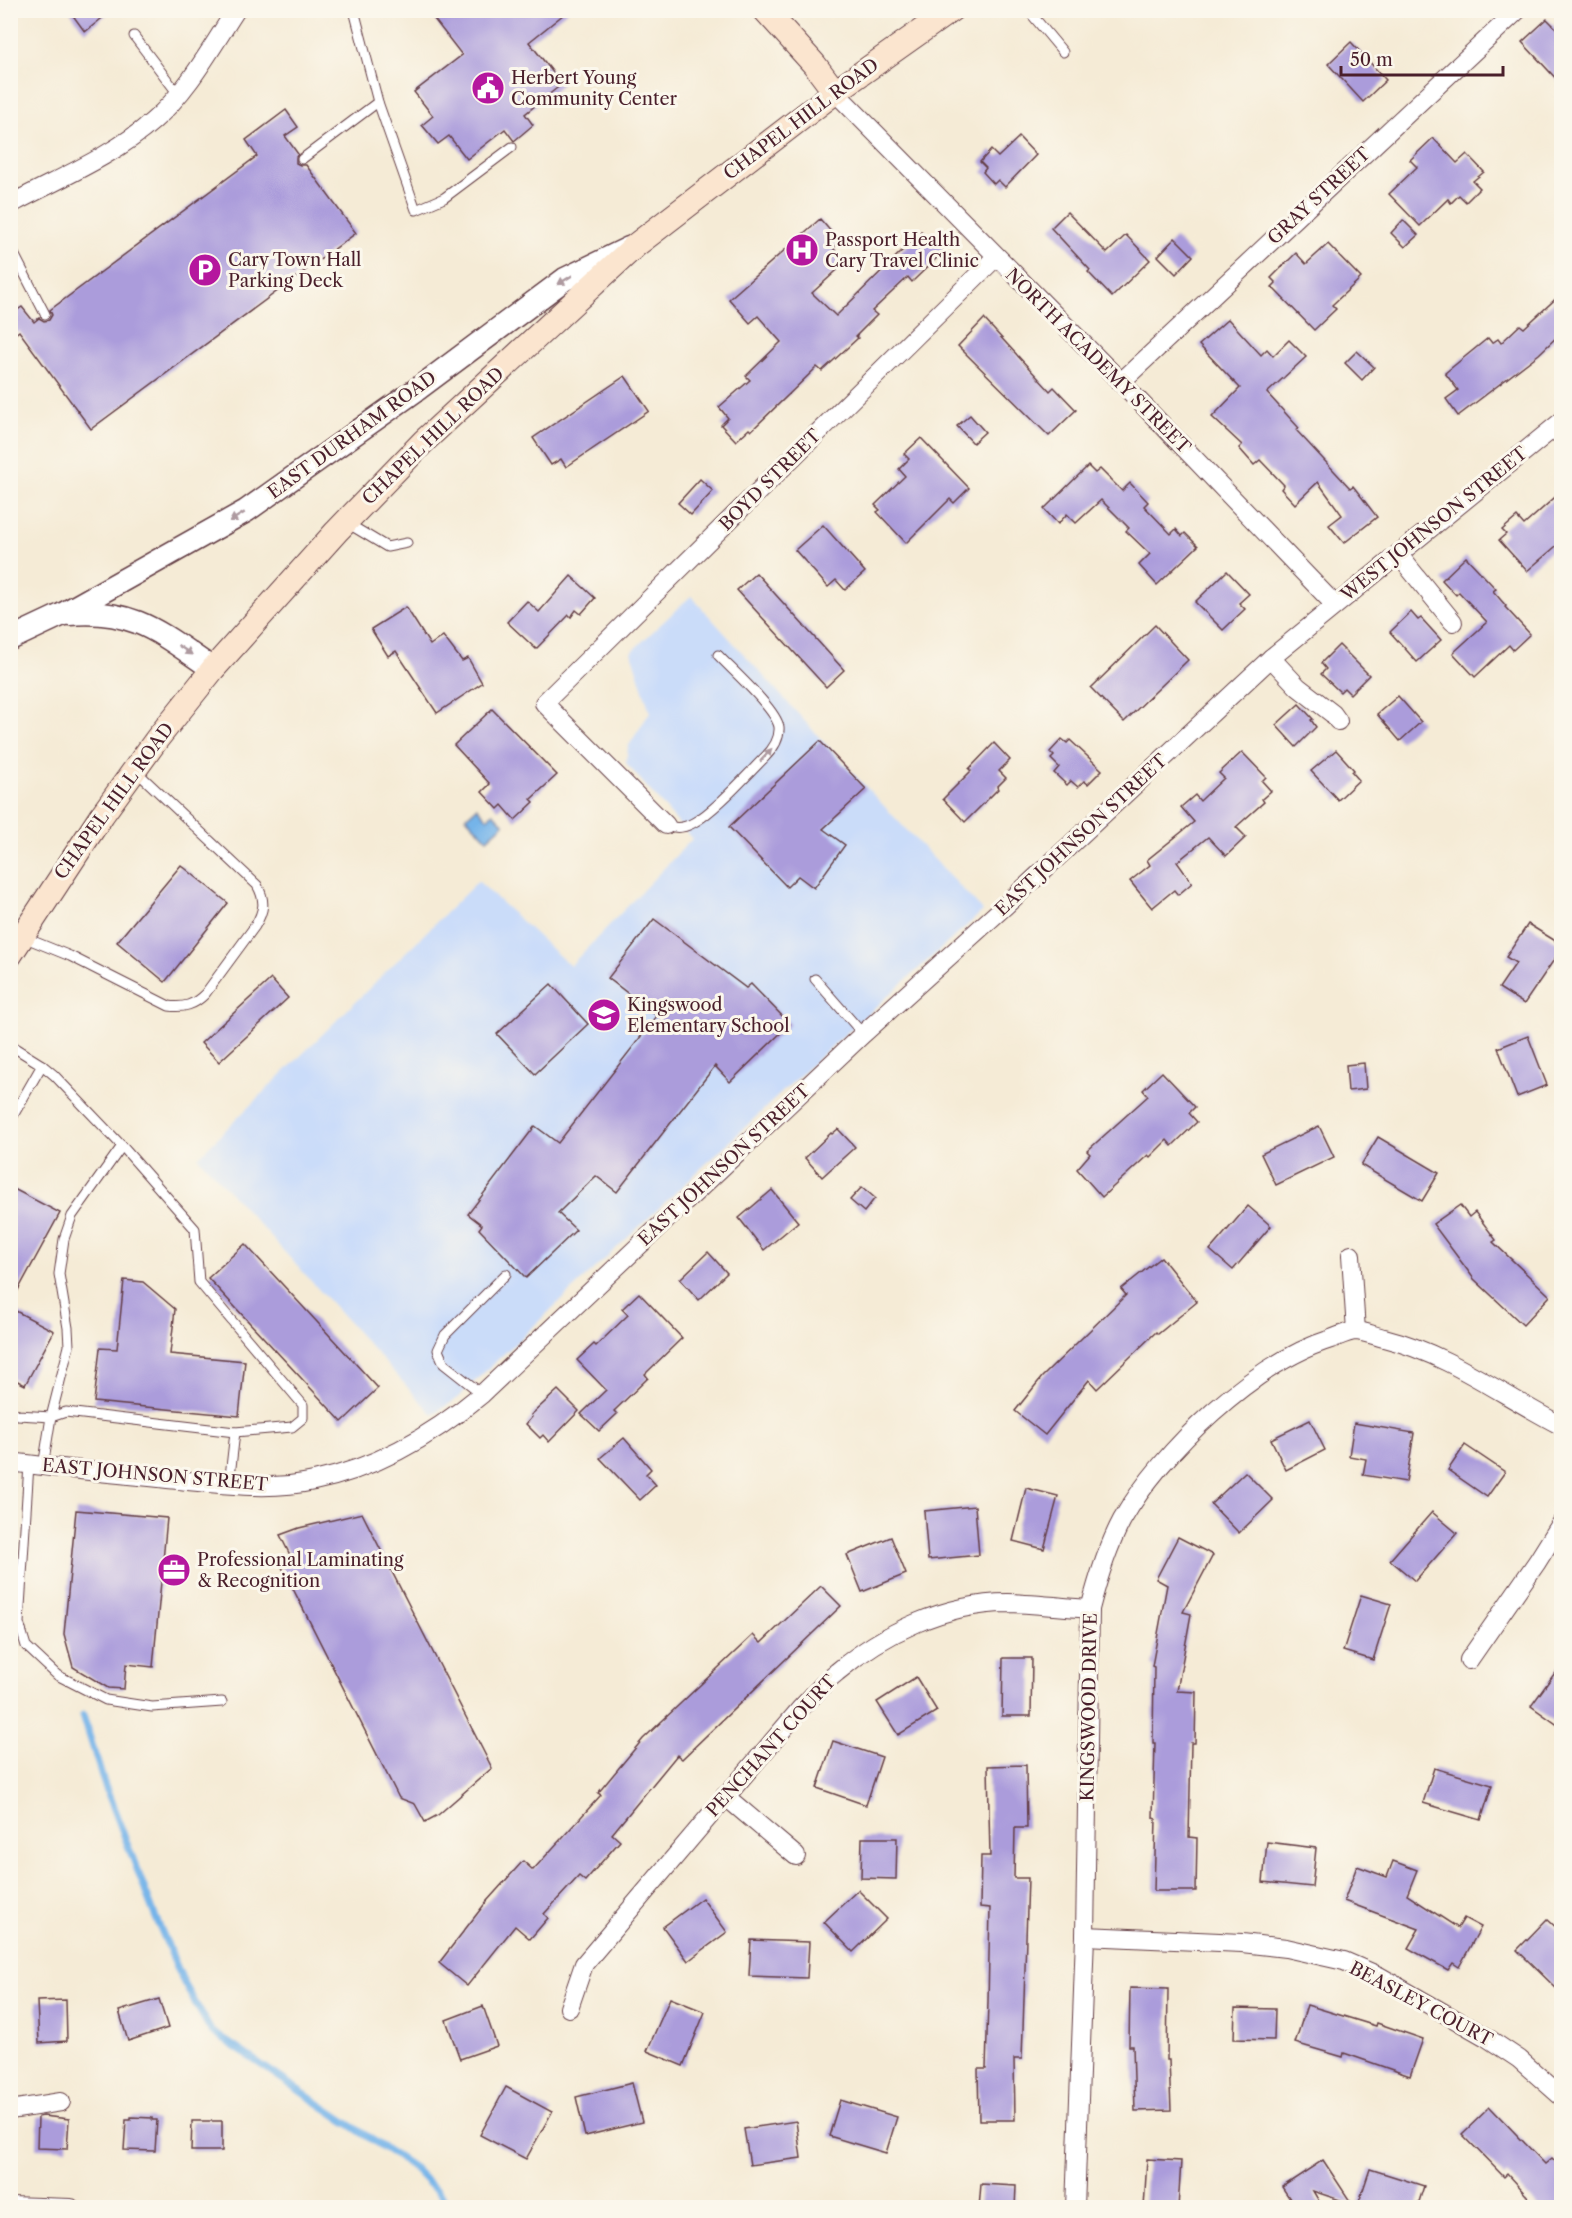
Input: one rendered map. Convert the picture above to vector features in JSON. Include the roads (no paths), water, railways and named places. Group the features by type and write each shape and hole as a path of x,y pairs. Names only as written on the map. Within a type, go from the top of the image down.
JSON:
{"main road":[{"name":"NORTH ACADEMY STREET","path":"765,10 836,92"},
{"name":"CHAPEL HILL ROAD","path":"16,945 54,885 135,770 213,669 346,522 424,441 636,245 836,92 951,10"}],"street":[{"path":"12,200 131,139 155,120 178,94 236,10"},
{"name":"GRAY STREET","path":"1121,382 1518,10"},
{"name":"NORTH ACADEMY STREET","path":"836,92 1121,382 1335,605"},
{"name":"EAST DURHAM ROAD","path":"10,639 61,615 246,511 419,388 565,279 636,245"},
{"name":"BOYD STREET","path":"666,825 544,704 996,257"},
{"name":"WEST JOHNSON STREET","path":"1335,605 1562,421"},
{"path":"1398,555 1453,622"},
{"name":"EAST JOHNSON STREET","path":"27,1464 229,1485 278,1486 313,1482 350,1472 429,1434 482,1394 863,1034 1006,905 1271,658 1335,605"},
{"name":"EAST DURHAM ROAD","path":"61,615 101,613 139,622 213,669"},
{"path":"1271,658 1298,687 1333,714 1338,721"},
{"path":"1351,1255 1356,1331 1424,1350 1459,1366 1562,1426"},
{"name":"KINGSWOOD DRIVE","path":"1075,2208 1085,1936 1090,1609 1105,1557 1122,1520 1144,1486 1187,1436 1227,1400 1292,1354 1322,1341 1356,1331"},
{"path":"1469,1660 1562,1522"},
{"name":"PENCHANT COURT","path":"569,2008 584,1964 725,1796 801,1708 835,1673 882,1639 910,1625 942,1614 1006,1603 1090,1609"},
{"path":"725,1796 796,1856"},
{"name":"BEASLEY COURT","path":"1085,1936 1242,1943 1286,1948 1344,1961 1379,1976 1486,2037 1519,2059 1562,2097"},
{"path":"10,2110 61,2102"},
{"path":"10,2206 71,2208"}],"lane":[{"path":"354,10 378,102 416,210 444,198 512,147"},
{"path":"1028,10 1063,52"},
{"path":"134,36 178,94"},
{"path":"302,159 378,102"},
{"path":"10,246 45,314"},
{"path":"346,522 387,547 407,543"},
{"path":"666,825 676,828 703,817 773,748 779,736 779,728 770,709 718,655"},
{"path":"16,945 70,956 169,1006 179,1007 196,1003 205,994 255,926 262,915 264,906 257,885 135,770"},
{"path":"815,979 863,1034"},
{"path":"10,1045 54,1075 122,1146 195,1229 199,1282 303,1405 303,1418 292,1427 235,1432 66,1412 51,1418 10,1411"},
{"path":"10,1122 42,1065"},
{"path":"122,1146 72,1216 64,1239 59,1274 69,1346 51,1418 27,1464 19,1623 26,1646 57,1675 106,1700 152,1707 222,1702"},
{"path":"482,1394 444,1364 438,1350 445,1335 506,1274"},
{"path":"229,1485 235,1432"}],"water":[{"path":"477,807 487,818 493,813 504,824 487,839 466,817"}],"waterway":[{"path":"83,1715 104,1783 153,1911 184,1983 211,2031 414,2168 453,2208"}],"place":[{"name":"Herbert Young Community Center","path":"488,88"},
{"name":"Passport Health Cary Travel Clinic","path":"802,250"},
{"name":"Cary Town Hall Parking Deck","path":"205,270"},
{"name":"Kingswood Elementary School","path":"604,1015"},
{"name":"Professional Laminating & Recognition","path":"174,1570"}]}
